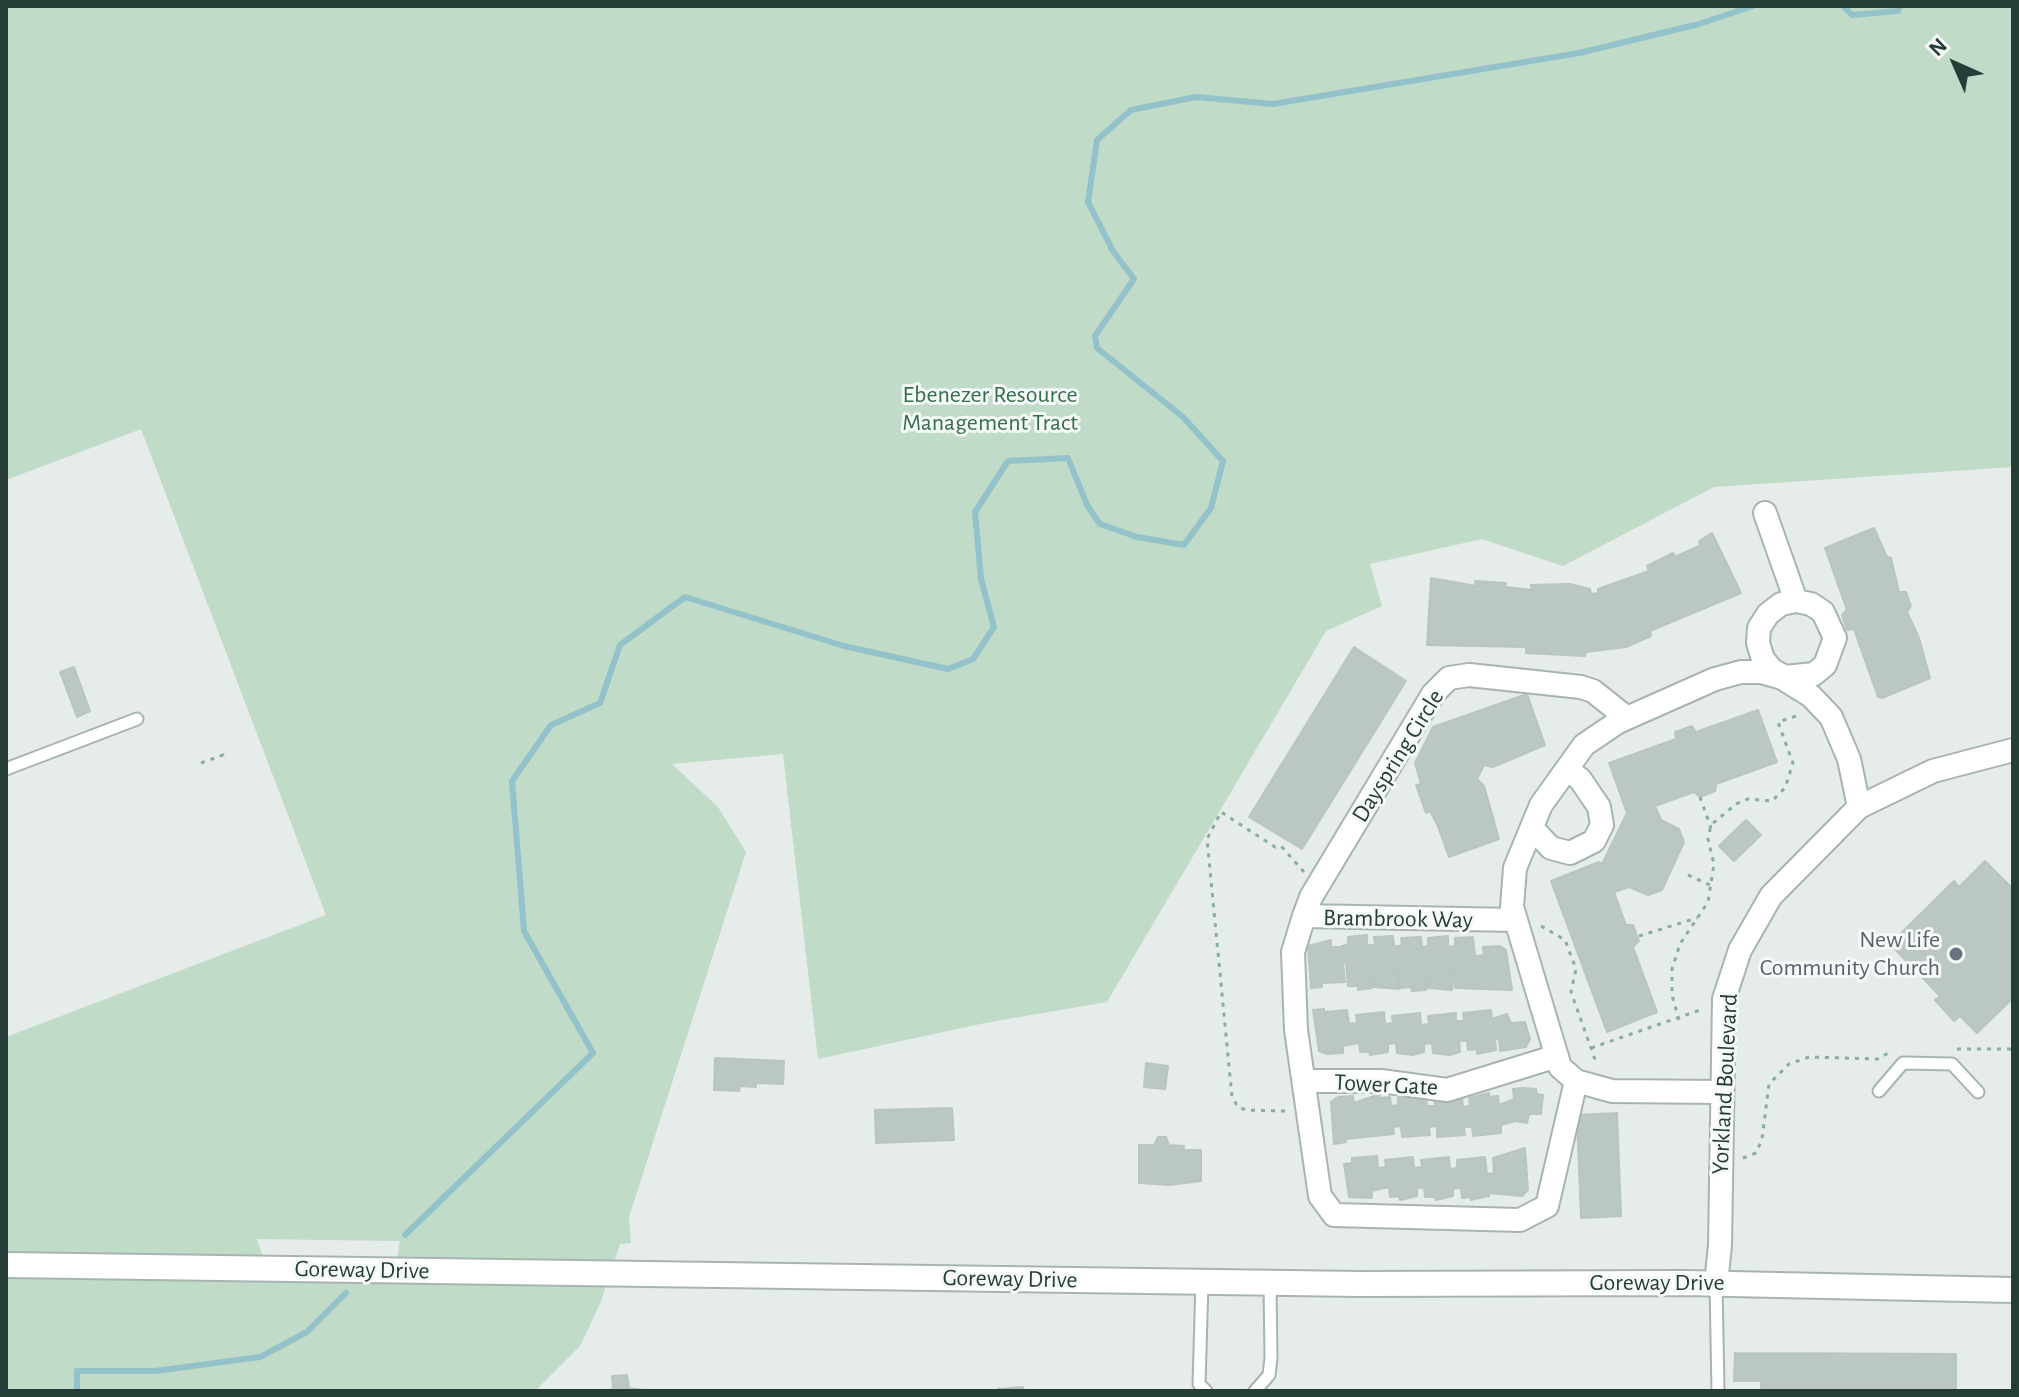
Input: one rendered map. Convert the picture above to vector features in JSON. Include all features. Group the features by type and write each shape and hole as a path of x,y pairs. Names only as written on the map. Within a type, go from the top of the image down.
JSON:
{"street":[{"path":"1765,513 1796,601"},
{"path":"1793,685 1825,665 1832,652 1831,624 1811,604 1796,601 1781,604 1768,614 1759,628 1758,643 1766,667 1821,706 1831,717 1849,759 1859,807"},
{"path":"1720,1092 1602,1088 1576,1081 1560,1067 1525,921 1512,907 1515,868 1541,805 1584,745 1627,718 1715,679 1766,667 1785,677 1814,674"},
{"name":"Dayspring Circle","path":"1304,916 1433,694 1449,678 1469,675 1581,687 1593,691 1627,718"},
{"name":"Yorkland Boulevard","path":"1716,1284 1720,1092 1726,993 1740,950 1771,896 1859,807 1933,771 2013,750"},
{"path":"1532,828 1551,848 1570,853 1594,841 1602,825 1599,807 1580,779 1567,769"},
{"name":"Brambrook Way","path":"1525,921 1304,916 1293,952 1296,1030 1320,1196 1334,1215 1520,1220 1547,1206 1576,1081"},
{"name":"Tower Gate","path":"1305,1081 1381,1081 1447,1090 1557,1056"},
{"name":"Goreway Drive","path":"6,1265 2013,1290"}],"lane":[{"path":"6,769 137,719"},
{"path":"1879,1091 1903,1063 1952,1064 1978,1092"},
{"path":"1202,1282 1199,1384 1206,1391"},
{"path":"1255,1391 1269,1375 1270,1283"},
{"path":"1716,1284 1718,1391"}],"path":[{"path":"1711,828 1722,813 1736,804 1748,799 1772,801 1785,788 1793,763 1778,722 1821,706"},
{"path":"201,763 223,755 224,759"},
{"path":"1679,1020 1672,995 1674,957 1698,918 1712,885 1711,828 1700,797"},
{"path":"1309,1110 1246,1110 1238,1107 1232,1097 1207,854 1207,839 1221,812 1275,847 1281,846 1297,867 1322,884"},
{"path":"1688,875 1712,885"},
{"path":"1639,936 1698,918"},
{"path":"1525,921 1565,940 1576,969 1571,992 1602,1088"},
{"path":"1591,1048 1679,1020 1726,993"},
{"path":"1720,1159 1745,1158 1756,1153 1762,1139 1769,1084 1789,1064 1809,1057 1878,1059 1897,1048"},
{"path":"1955,1049 2013,1049"}],"green space":[{"name":"Ebenezer Resource Management Tract","path":"6,6 2013,6 2013,467 1714,487 1563,566 1482,539 1370,564 1382,606 1326,631 1107,1002 985,1023 818,1059 783,754 672,764 718,807 746,852 629,1217 631,1243 620,1244 600,1304 580,1346 535,1391 6,1391 6,1037 326,915 141,429 6,480","holes":["257,1239 400,1241 395,1270 264,1261"]}],"building":[{"path":"1874,528 1887,557 1891,558 1899,592 1906,592 1911,606 1907,612 1919,638 1930,678 1882,698 1878,697 1854,629 1847,630 1842,615 1847,610 1825,548"},
{"path":"1712,533 1741,593 1650,631 1651,636 1626,647 1586,652 1585,656 1526,653 1526,647 1427,645 1431,578 1476,586 1475,581 1506,583 1505,587 1532,590 1531,585 1570,584 1590,589 1591,594 1598,593 1598,589 1649,571 1647,566 1673,553 1675,557 1701,545 1699,541"},
{"path":"1354,647 1406,681 1302,849 1249,817"},
{"path":"74,667 90,711 77,717 60,672"},
{"path":"1527,694 1545,745 1493,767 1484,765 1477,779 1484,786 1499,839 1449,857 1437,824 1430,811 1426,813 1416,785 1421,784 1415,763 1433,727"},
{"path":"1758,710 1777,762 1716,784 1715,791 1700,797 1694,792 1655,806 1661,820 1679,829 1684,842 1662,890 1648,895 1629,887 1614,892 1626,925 1633,925 1639,941 1633,947 1657,1012 1607,1032 1551,881 1599,862 1602,864 1627,813 1609,763 1676,739 1675,732 1692,726 1696,732"},
{"path":"1746,820 1761,835 1734,861 1719,846"},
{"name":"New Life Community Church","path":"1985,861 2013,889 2013,998 1977,1033 1960,1016 1954,1021 1935,1000 1940,996 1890,944 1954,881 1959,887"},
{"path":"1367,935 1367,945 1375,945 1374,937 1393,936 1394,946 1402,946 1401,938 1421,937 1422,947 1428,946 1428,938 1448,936 1448,947 1455,946 1455,938 1473,937 1475,956 1484,955 1483,947 1500,946 1506,950 1512,990 1455,988 1453,965 1452,990 1428,988 1426,965 1426,990 1412,991 1411,987 1401,988 1397,964 1399,989 1374,987 1373,974 1372,988 1358,990 1358,986 1348,986 1346,963 1343,964 1345,982 1322,983 1322,987 1311,988 1308,946 1331,940 1331,947 1340,947 1348,944 1348,937"},
{"path":"1324,1009 1324,1012 1347,1010 1349,1024 1357,1023 1356,1015 1384,1012 1385,1024 1393,1023 1392,1016 1420,1013 1421,1025 1429,1024 1428,1016 1456,1013 1456,1021 1464,1021 1463,1013 1491,1010 1492,1019 1507,1014 1511,1023 1525,1022 1530,1039 1526,1047 1500,1051 1499,1038 1495,1039 1496,1050 1477,1054 1477,1049 1468,1050 1467,1041 1459,1041 1460,1052 1450,1055 1433,1053 1432,1043 1424,1044 1424,1052 1413,1055 1397,1053 1396,1043 1388,1044 1388,1052 1370,1055 1369,1052 1360,1052 1359,1043 1343,1046 1343,1053 1327,1054 1319,1051 1313,1010"},
{"path":"715,1058 784,1061 783,1084 756,1083 756,1087 740,1086 739,1091 714,1090"},
{"path":"1146,1063 1168,1066 1165,1089 1144,1087"},
{"path":"1513,1089 1536,1089 1537,1094 1543,1095 1541,1114 1529,1114 1527,1123 1516,1121 1501,1125 1501,1133 1473,1136 1472,1127 1464,1127 1465,1135 1437,1137 1437,1126 1429,1127 1430,1135 1402,1137 1401,1126 1393,1127 1394,1134 1345,1139 1346,1142 1334,1144 1331,1102 1338,1097 1353,1096 1354,1103 1380,1094 1380,1098 1390,1097 1391,1106 1398,1105 1398,1098 1417,1094 1417,1098 1426,1097 1427,1106 1435,1106 1434,1098 1462,1098 1463,1107 1470,1106 1469,1098 1489,1093 1489,1097 1498,1096 1499,1105 1514,1099"},
{"path":"952,1108 954,1140 876,1143 875,1110"},
{"path":"1617,1113 1621,1216 1581,1218 1577,1115"},
{"path":"1158,1137 1166,1137 1169,1145 1184,1146 1183,1150 1201,1150 1201,1181 1170,1185 1139,1183 1139,1145 1154,1145"},
{"path":"1525,1148 1528,1190 1522,1196 1489,1193 1489,1196 1471,1200 1471,1197 1462,1198 1461,1188 1453,1189 1453,1196 1436,1200 1435,1197 1425,1197 1424,1188 1417,1188 1417,1196 1400,1200 1399,1196 1390,1197 1389,1187 1372,1191 1372,1198 1349,1197 1344,1164 1352,1163 1352,1158 1377,1156 1378,1168 1386,1167 1385,1160 1413,1157 1414,1168 1422,1167 1421,1160 1449,1157 1450,1169 1457,1168 1457,1160 1485,1157 1487,1174 1494,1173 1493,1158"},
{"path":"1735,1353 1956,1354 1956,1391 1761,1391 1761,1381 1734,1381"},
{"path":"627,1375 629,1388 650,1391 604,1391 613,1389 612,1376"},
{"path":"1023,1387 1024,1391 998,1389"}],"waterway":[{"path":"405,1235 593,1053 524,931 512,781 551,725 600,703 620,645 685,597 844,646 948,669 973,659 994,627 981,579 975,512 1008,461 1068,458 1087,505 1100,524 1137,537 1184,545 1211,508 1223,461 1183,417 1097,348 1095,336 1134,279 1113,251 1088,202 1097,140 1131,110 1196,97 1273,104 1579,53 1699,24 1753,6"},
{"path":"1843,6 1852,15 1898,11 1900,6"},
{"path":"77,1391 77,1371 155,1371 260,1357 307,1332 346,1293"}],"place":[{"name":"New Life Community Church","path":"1956,954"}]}
